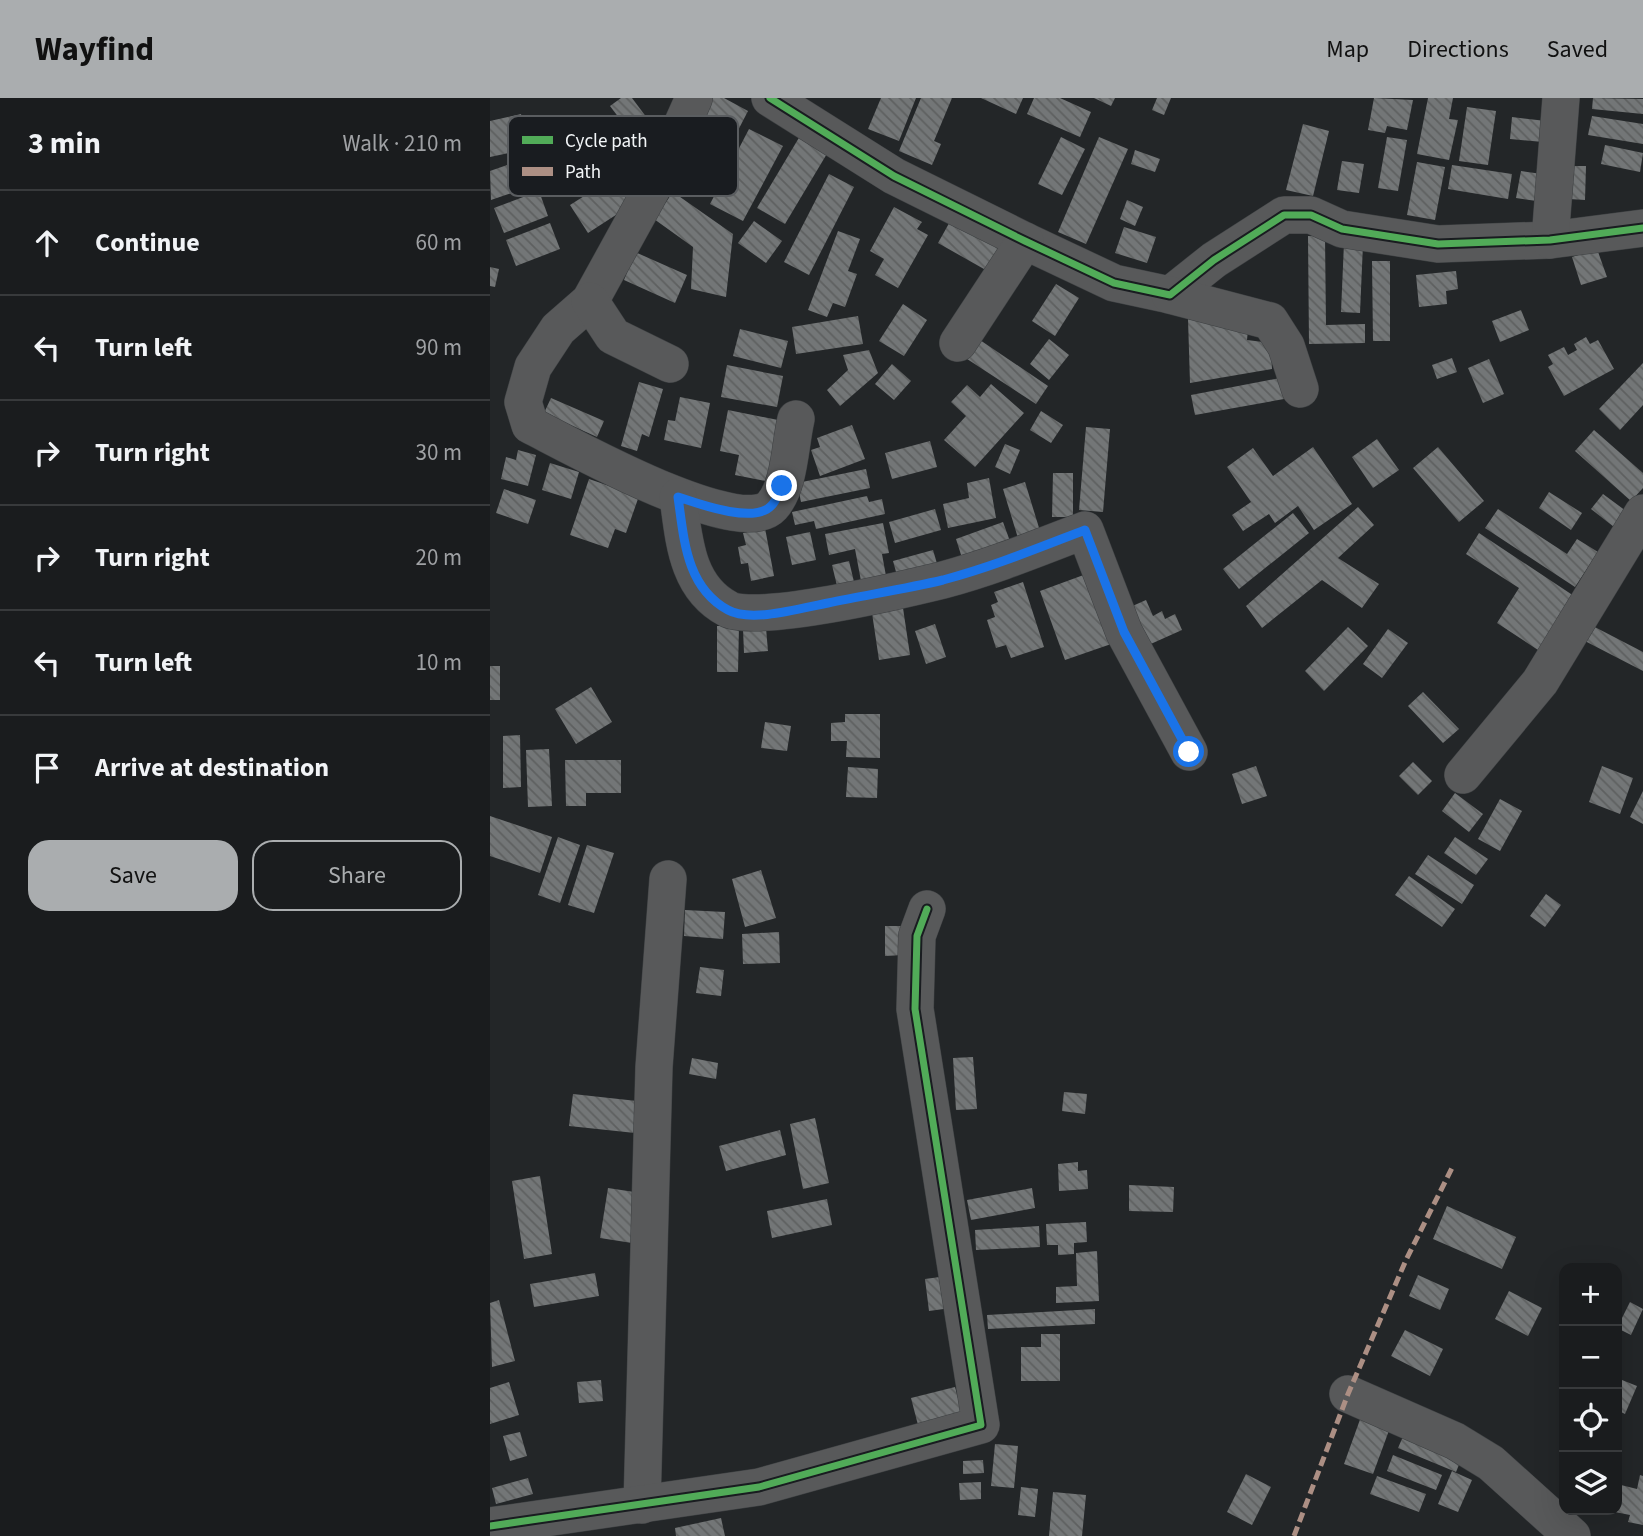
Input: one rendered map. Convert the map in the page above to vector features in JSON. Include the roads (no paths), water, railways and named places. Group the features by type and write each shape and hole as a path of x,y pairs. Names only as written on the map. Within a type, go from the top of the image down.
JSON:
{"street":[{"path":"686,116 694,98"},
{"path":"770,98 894,176 1114,283 1270,321 1286,346 1300,389"},
{"path":"1550,240 1561,98"},
{"path":"648,196 590,301 558,329 533,367 523,402 530,425 678,497 705,506 756,515 771,506 782,486 796,419"},
{"path":"1170,295 1214,260 1284,215 1311,215 1342,229 1438,244 1550,240 1643,228"},
{"path":"958,343 1025,241"},
{"path":"590,301 613,337 670,364"},
{"path":"678,497 685,547 698,585 727,610 745,615 788,611 944,579 1025,554 1085,530 1124,632 1189,752"},
{"path":"1463,775 1540,682 1643,513"},
{"path":"642,1505 654,1067 668,878"},
{"path":"490,1526 759,1487 981,1425 915,1009 917,936 927,909"},
{"path":"1348,1394 1455,1441 1491,1463 1572,1536"}]}
